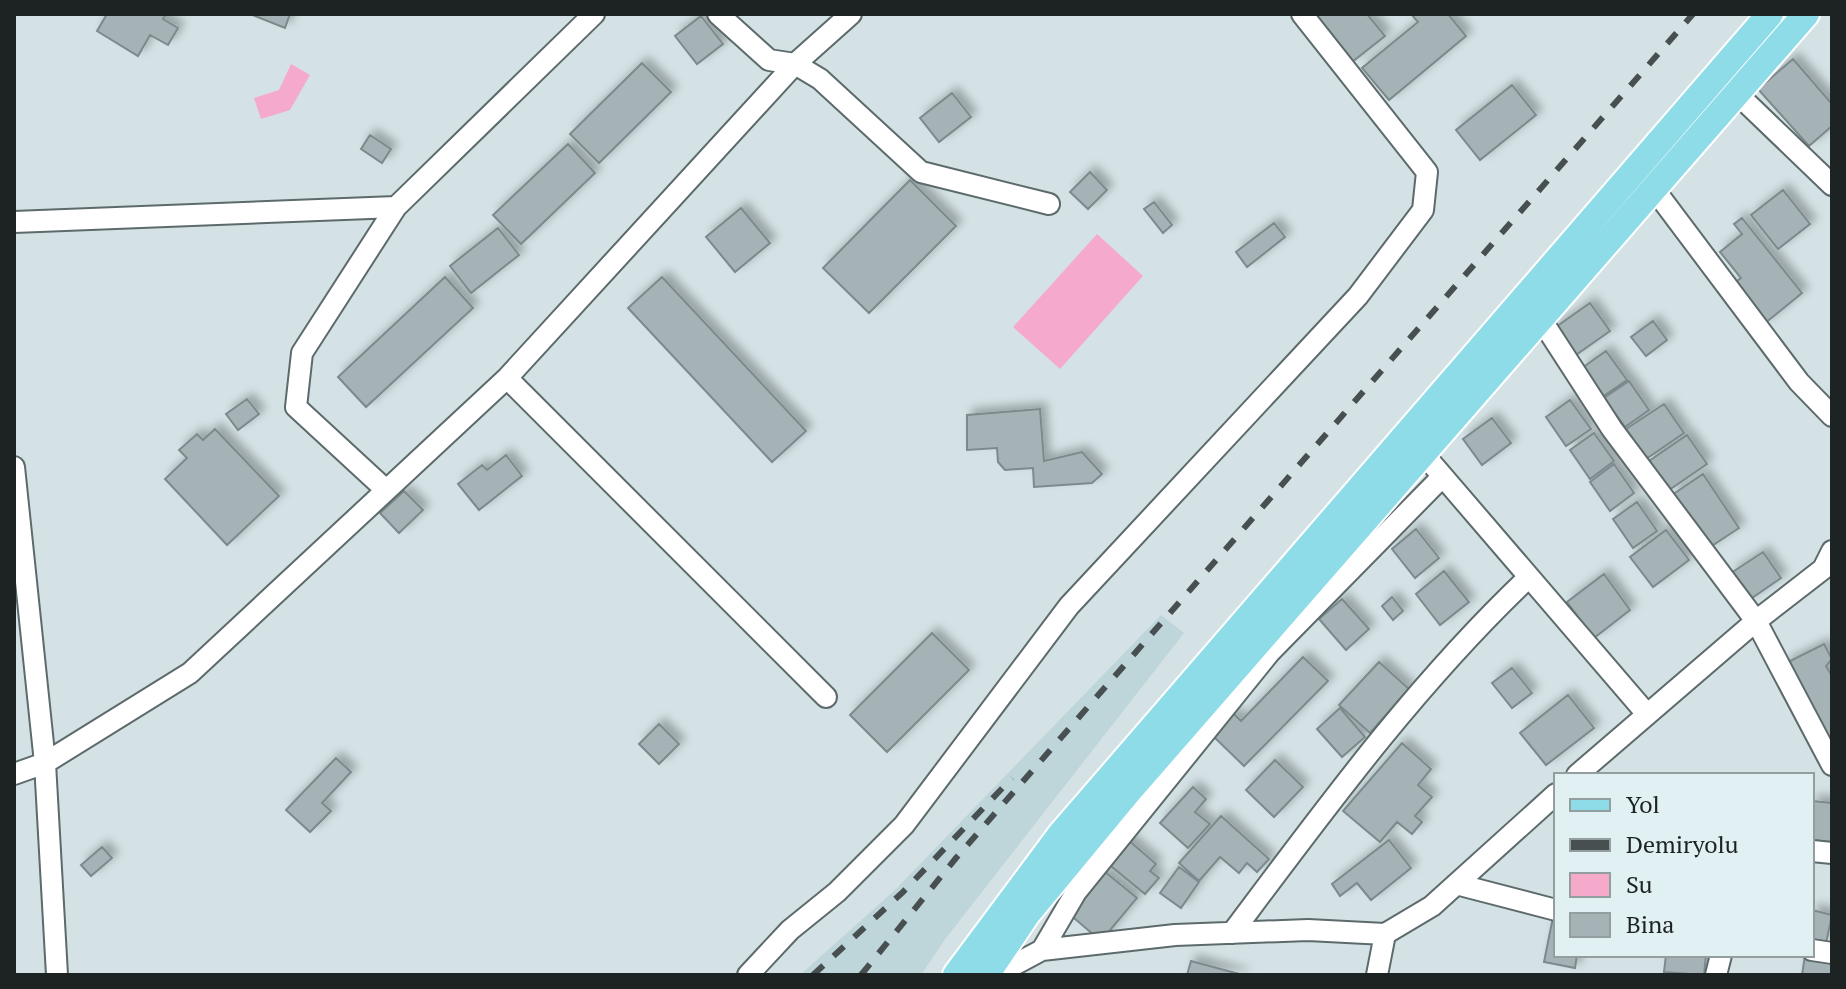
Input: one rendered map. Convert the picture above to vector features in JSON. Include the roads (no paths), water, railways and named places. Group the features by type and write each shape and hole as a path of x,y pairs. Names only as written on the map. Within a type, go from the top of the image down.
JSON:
{"main road":[{"path":"956,975 1061,834 1534,308 1645,178 1719,76 1770,14"},
{"path":"1645,178 1738,95 1806,14"},
{"path":"986,975 1027,914 1415,443"}],"street":[{"path":"386,490 296,407 302,353 396,207 594,14"},
{"path":"718,14 769,60 795,64 820,79 921,172 1049,204"},
{"path":"14,774 45,763 190,673 507,378 795,64 851,14"},
{"path":"748,975 790,930 837,892 904,825 1069,606 1358,296 1423,210 1427,172 1302,14"},
{"path":"1719,76 1832,185"},
{"path":"1645,178 1799,382 1832,416"},
{"path":"14,222 396,207"},
{"path":"1534,308 1612,429 1756,621 1832,765"},
{"path":"507,378 826,697"},
{"path":"1415,443 1646,713"},
{"path":"14,467 45,763 57,975"},
{"path":"1042,950 1076,892 1270,652 1442,477"},
{"path":"1579,773 1646,713 1823,569 1832,551"},
{"path":"1232,933 1355,768 1477,626 1529,577"},
{"path":"995,975 1042,950 1175,935 1308,930 1385,934 1432,906 1554,796"},
{"path":"1456,884 1554,909"},
{"path":"1377,975 1385,934"}],"water":[{"path":"291,64 310,75 290,110 261,119 254,98 279,90"},
{"path":"1097,234 1143,276 1060,369 1013,327"}],"railway":[{"path":"861,975 956,858 1693,14"},
{"path":"813,975 903,892 1012,778"}]}
